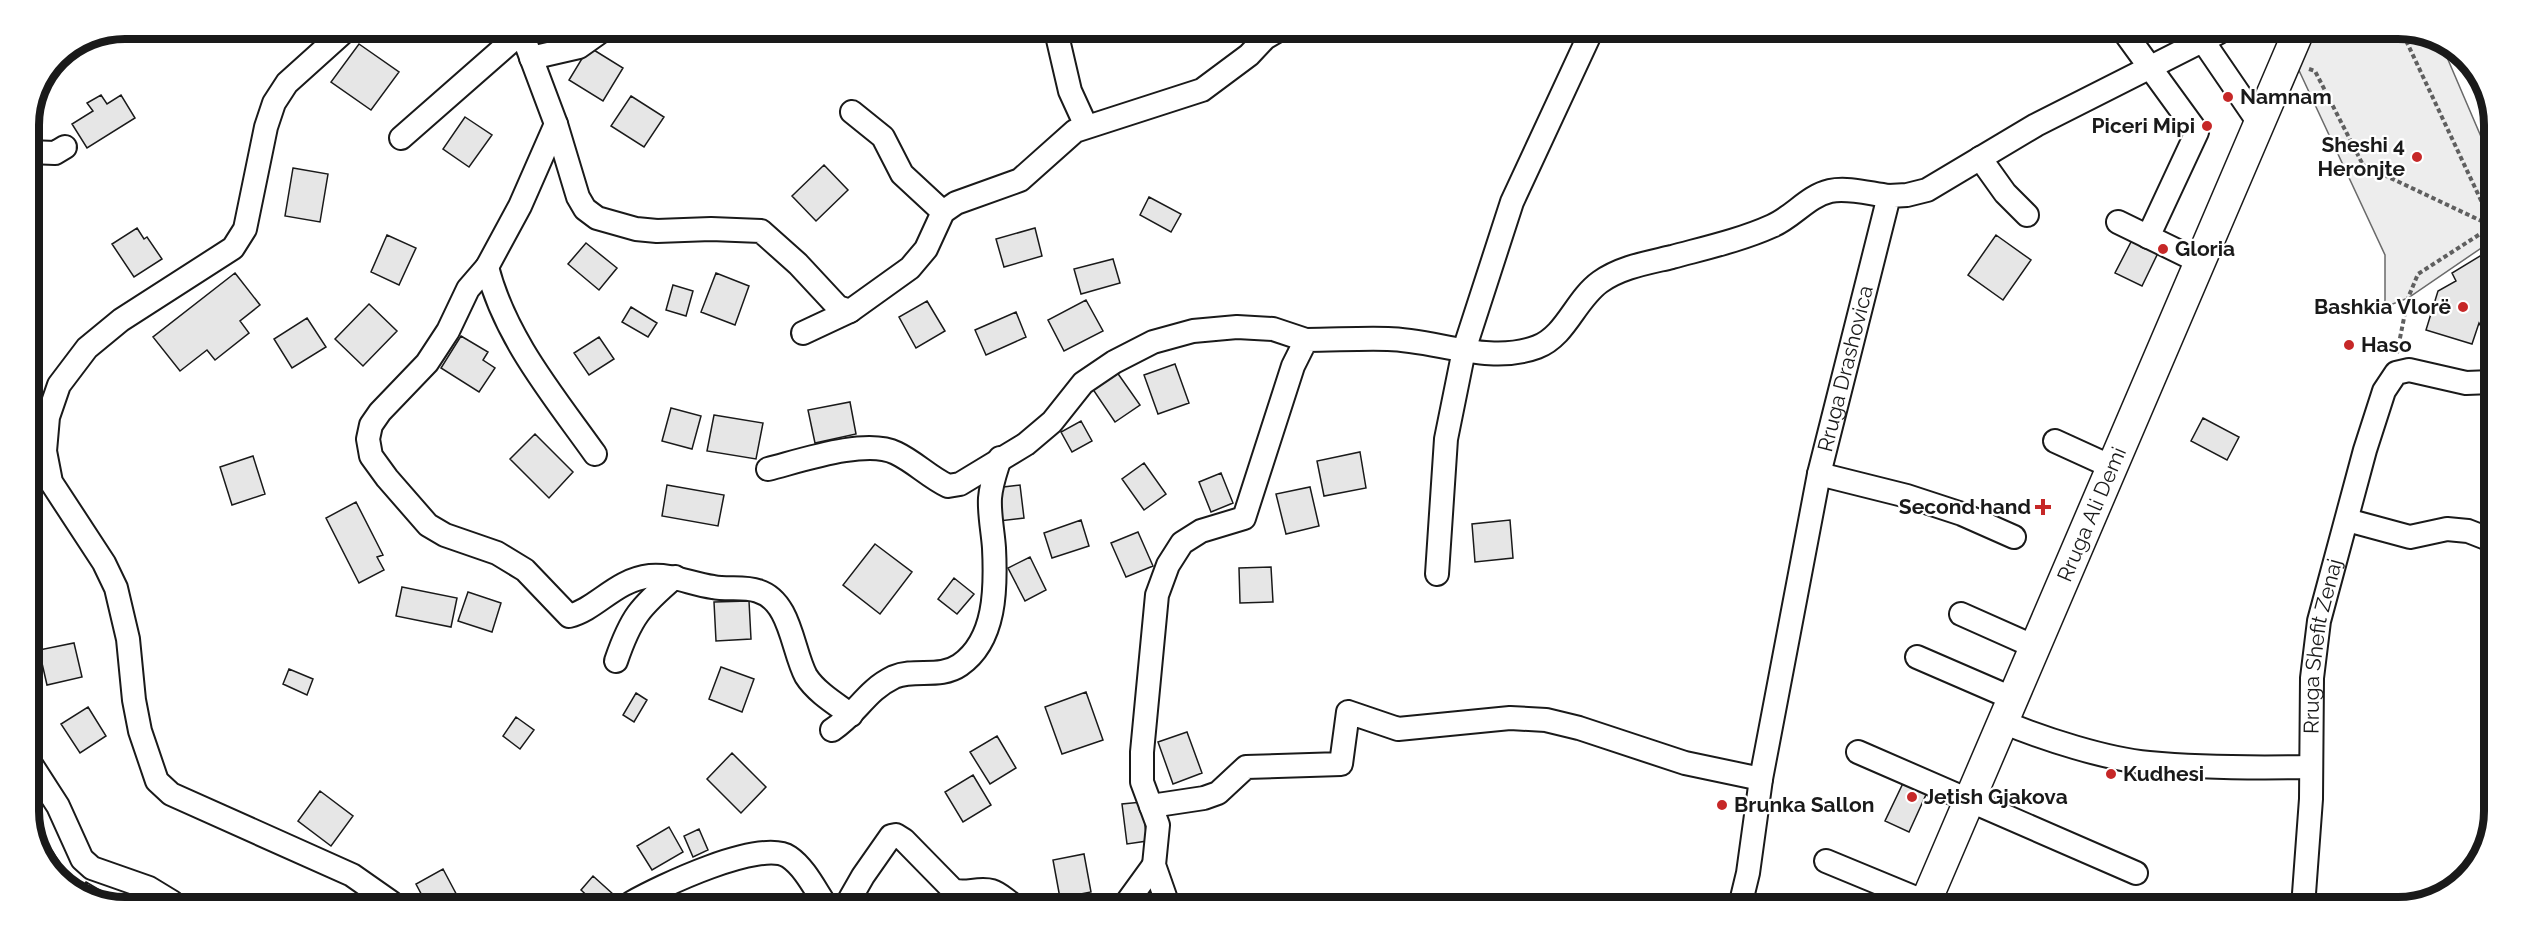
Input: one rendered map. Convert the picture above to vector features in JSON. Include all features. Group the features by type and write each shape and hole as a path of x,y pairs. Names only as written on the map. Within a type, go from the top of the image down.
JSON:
{"main road":[{"name":"Rruga Ali Demi","path":"1931,897 2035,646 2295,39"}],"street":[{"path":"335,39 287,83 274,103 266,127 245,229 233,248 121,320 87,348 59,385 48,417 45,451 51,482 104,563 116,588 128,639 134,700 157,781 171,794 352,875 383,897"},
{"path":"401,138 513,39"},
{"path":"526,39 556,124 578,197 585,209 597,218 636,229 761,231 798,264 838,308 850,311"},
{"path":"531,58 579,47 590,39"},
{"path":"1058,39 1070,91 1086,126"},
{"path":"803,333 850,311 910,268 926,249 943,212 956,203 1020,180 1075,130 1202,90 1250,55 1264,39"},
{"path":"1437,574 1446,439 1464,350 1512,202 1588,39"},
{"path":"2129,39 2197,132 2148,237"},
{"path":"768,469 875,447 895,452 948,486 960,484 1026,444 1052,422 1083,383 1114,362 1153,342 1193,331 1237,327 1273,329 1306,340 1389,339 1425,342 1464,350 1515,352 1538,347 1555,336 1579,302 1600,282 1626,268 1747,236 1774,225 1798,210 1815,195 1833,190 1888,196 1907,195 1927,190 2036,124 2207,39"},
{"path":"2212,39 2259,123"},
{"path":"852,112 883,137 902,174 943,212"},
{"path":"556,124 520,206 487,267 468,289 448,331 427,363 380,412 371,425 368,439 371,456 428,525 445,535 496,553 525,570 569,616 577,614 610,590 631,580 650,576 675,577 715,588 758,591 770,597 781,611 797,657 808,678 822,693 851,715"},
{"path":"39,152 55,153 65,147"},
{"path":"1980,158 2005,193 2027,215"},
{"name":"Rruga Drashovica","path":"1742,897 1748,873 1761,779 1819,474 1888,196"},
{"path":"2118,222 2200,262"},
{"path":"487,267 495,297 538,375 595,453"},
{"path":"1165,897 1154,865 1158,825 1142,782 1142,752 1157,595 1167,565 1182,543 1201,531 1244,518 1290,376 1306,340"},
{"path":"2384,391 2396,373 2409,370 2466,383 2484,382"},
{"name":"Rruga Shefit Zenaj","path":"2304,897 2308,866 2312,678 2319,621 2384,391"},
{"path":"2055,441 2112,467"},
{"path":"832,730 851,715 871,691 898,676 915,672 946,672 959,666 974,653 986,635 994,600 994,550 990,500 1000,458"},
{"path":"1819,474 1907,496 1952,511 2014,537"},
{"path":"2347,520 2410,537 2447,529 2468,531 2484,537"},
{"path":"616,661 633,617 651,597 675,577"},
{"path":"1960,614 2035,646"},
{"path":"1917,657 2008,710 2082,749 2147,763 2248,768 2310,767"},
{"path":"1151,806 1204,798 1218,793 1246,767 1341,764 1348,712 1398,729 1510,718 1546,720 1579,728 1685,763 1761,779"},
{"path":"1858,752 1971,799 2136,873"},
{"path":"39,777 58,806 82,859 92,868 149,888 164,897"},
{"path":"851,897 891,836 896,835 904,840 952,890 960,893 985,890 995,892 1002,897"},
{"path":"641,897 699,871 751,854 774,851 789,857 820,897"},
{"path":"1826,861 1909,897"},
{"path":"1131,897 1154,865"}],"path":[{"path":"2406,40 2484,207"},
{"path":"2306,68 2315,71 2363,165 2484,222"},
{"path":"2384,391 2397,354 2408,298 2418,274 2484,232"}],"shaded area":[{"path":"2306,39 2409,40 2445,52 2484,144 2484,246 2408,298 2385,307 2385,255 2296,64"}],"building":[{"path":"359,44 399,72 371,110 331,82"},
{"path":"589,47 623,68 603,101 569,80"},
{"path":"2467,75 2473,82 2482,111"},
{"path":"101,95 107,104 121,95 135,118 87,148 72,124 93,111 87,103"},
{"path":"631,96 664,117 644,147 611,126"},
{"path":"465,117 492,135 469,167 443,149"},
{"path":"824,165 848,190 816,221 792,196"},
{"path":"293,168 328,174 320,222 285,216"},
{"path":"1149,197 1181,214 1171,232 1140,215"},
{"path":"137,228 144,239 147,237 162,259 134,277 112,244"},
{"path":"1035,228 1042,256 1004,267 996,239"},
{"path":"387,235 416,248 399,285 371,272"},
{"path":"1996,235 2031,260 2003,300 1968,275"},
{"path":"2132,240 2158,253 2142,286 2115,273"},
{"path":"586,243 617,268 599,290 568,264"},
{"name":"Bashkia Vlorë","path":"2484,254 2484,332 2479,323 2472,344 2426,330 2438,291 2456,281 2452,273"},
{"path":"1113,259 1120,283 1081,294 1074,269"},
{"path":"235,273 260,305 240,321 249,333 215,360 207,350 180,371 153,337"},
{"path":"716,273 749,286 735,325 701,312"},
{"path":"673,285 693,291 686,316 666,310"},
{"path":"1086,300 1103,331 1064,351 1048,320"},
{"path":"927,301 945,331 916,348 899,317"},
{"path":"369,304 397,331 363,366 335,339"},
{"path":"631,307 657,323 648,337 622,322"},
{"path":"1016,312 1026,337 986,355 975,330"},
{"path":"307,318 326,347 292,368 274,339"},
{"path":"461,336 488,352 483,360 495,368 479,392 441,368"},
{"path":"599,337 614,359 589,375 574,353"},
{"path":"1175,364 1189,403 1158,414 1144,375"},
{"path":"1114,368 1140,405 1115,422 1090,385"},
{"path":"850,402 856,434 815,443 808,410"},
{"path":"671,408 701,416 692,449 662,441"},
{"path":"714,415 763,423 756,459 707,451"},
{"path":"2203,418 2239,437 2227,460 2191,441"},
{"path":"1081,421 1092,441 1072,452 1061,432"},
{"path":"535,434 573,472 549,498 510,459"},
{"path":"1360,452 1366,488 1324,496 1317,461"},
{"path":"253,456 265,494 232,505 220,467"},
{"path":"1144,463 1166,494 1144,510 1122,479"},
{"path":"1221,473 1233,503 1211,512 1199,482"},
{"path":"667,485 724,495 718,526 662,516"},
{"path":"1020,485 1024,518 999,521 995,488"},
{"path":"1310,487 1319,526 1286,534 1276,494"},
{"path":"356,502 383,555 377,557 384,570 359,583 326,518"},
{"path":"1081,520 1089,546 1052,558 1044,533"},
{"path":"1510,520 1513,558 1475,562 1472,524"},
{"path":"1138,532 1153,566 1126,577 1111,543"},
{"path":"875,544 912,572 880,614 843,585"},
{"path":"1030,557 1046,590 1025,601 1008,568"},
{"path":"1271,567 1273,602 1240,603 1239,568"},
{"path":"954,578 974,594 957,614 938,599"},
{"path":"402,587 457,598 451,627 396,616"},
{"path":"468,592 501,603 492,632 458,621"},
{"path":"749,601 751,639 716,641 714,602"},
{"path":"74,643 82,677 47,685 39,650"},
{"path":"721,667 754,679 742,712 709,699"},
{"path":"289,669 313,679 307,695 283,684"},
{"path":"1086,692 1103,740 1062,754 1045,707"},
{"path":"636,693 647,700 634,722 623,715"},
{"path":"88,707 106,736 80,753 61,724"},
{"path":"516,717 534,730 520,749 503,736"},
{"path":"1187,732 1202,773 1173,784 1158,742"},
{"path":"997,736 1016,768 990,784 970,752"},
{"path":"732,753 766,787 741,813 707,779"},
{"path":"973,775 991,805 963,822 945,792"},
{"path":"1906,777 1929,788 1909,832 1885,821"},
{"path":"320,791 353,816 331,846 298,821"},
{"path":"1142,802 1147,841 1127,844 1122,804"},
{"path":"669,827 683,852 652,870 637,846"},
{"path":"699,829 708,850 693,857 684,836"},
{"path":"44,838 60,863 58,864 50,854"},
{"path":"1084,854 1091,892 1060,897 1053,860"},
{"path":"443,869 458,897 423,897 416,884"},
{"path":"593,876 614,895 612,897 589,897 581,890"},
{"path":"86,882 107,894 97,892 83,886"}],"place":[{"name":"Namnam","path":"2228,97"},
{"name":"Piceri Mipi","path":"2207,126"},
{"name":"Sheshi 4 Heronjte","path":"2417,157"},
{"name":"Gloria","path":"2163,249"},
{"name":"Bashkia Vlorë","path":"2463,307"},
{"name":"Haso","path":"2349,345"},
{"name":"Second hand","path":"2043,507"},
{"name":"Kudhesi","path":"2111,774"},
{"name":"Jetish Gjakova","path":"1912,797"},
{"name":"Brunka Sallon","path":"1722,805"}]}
